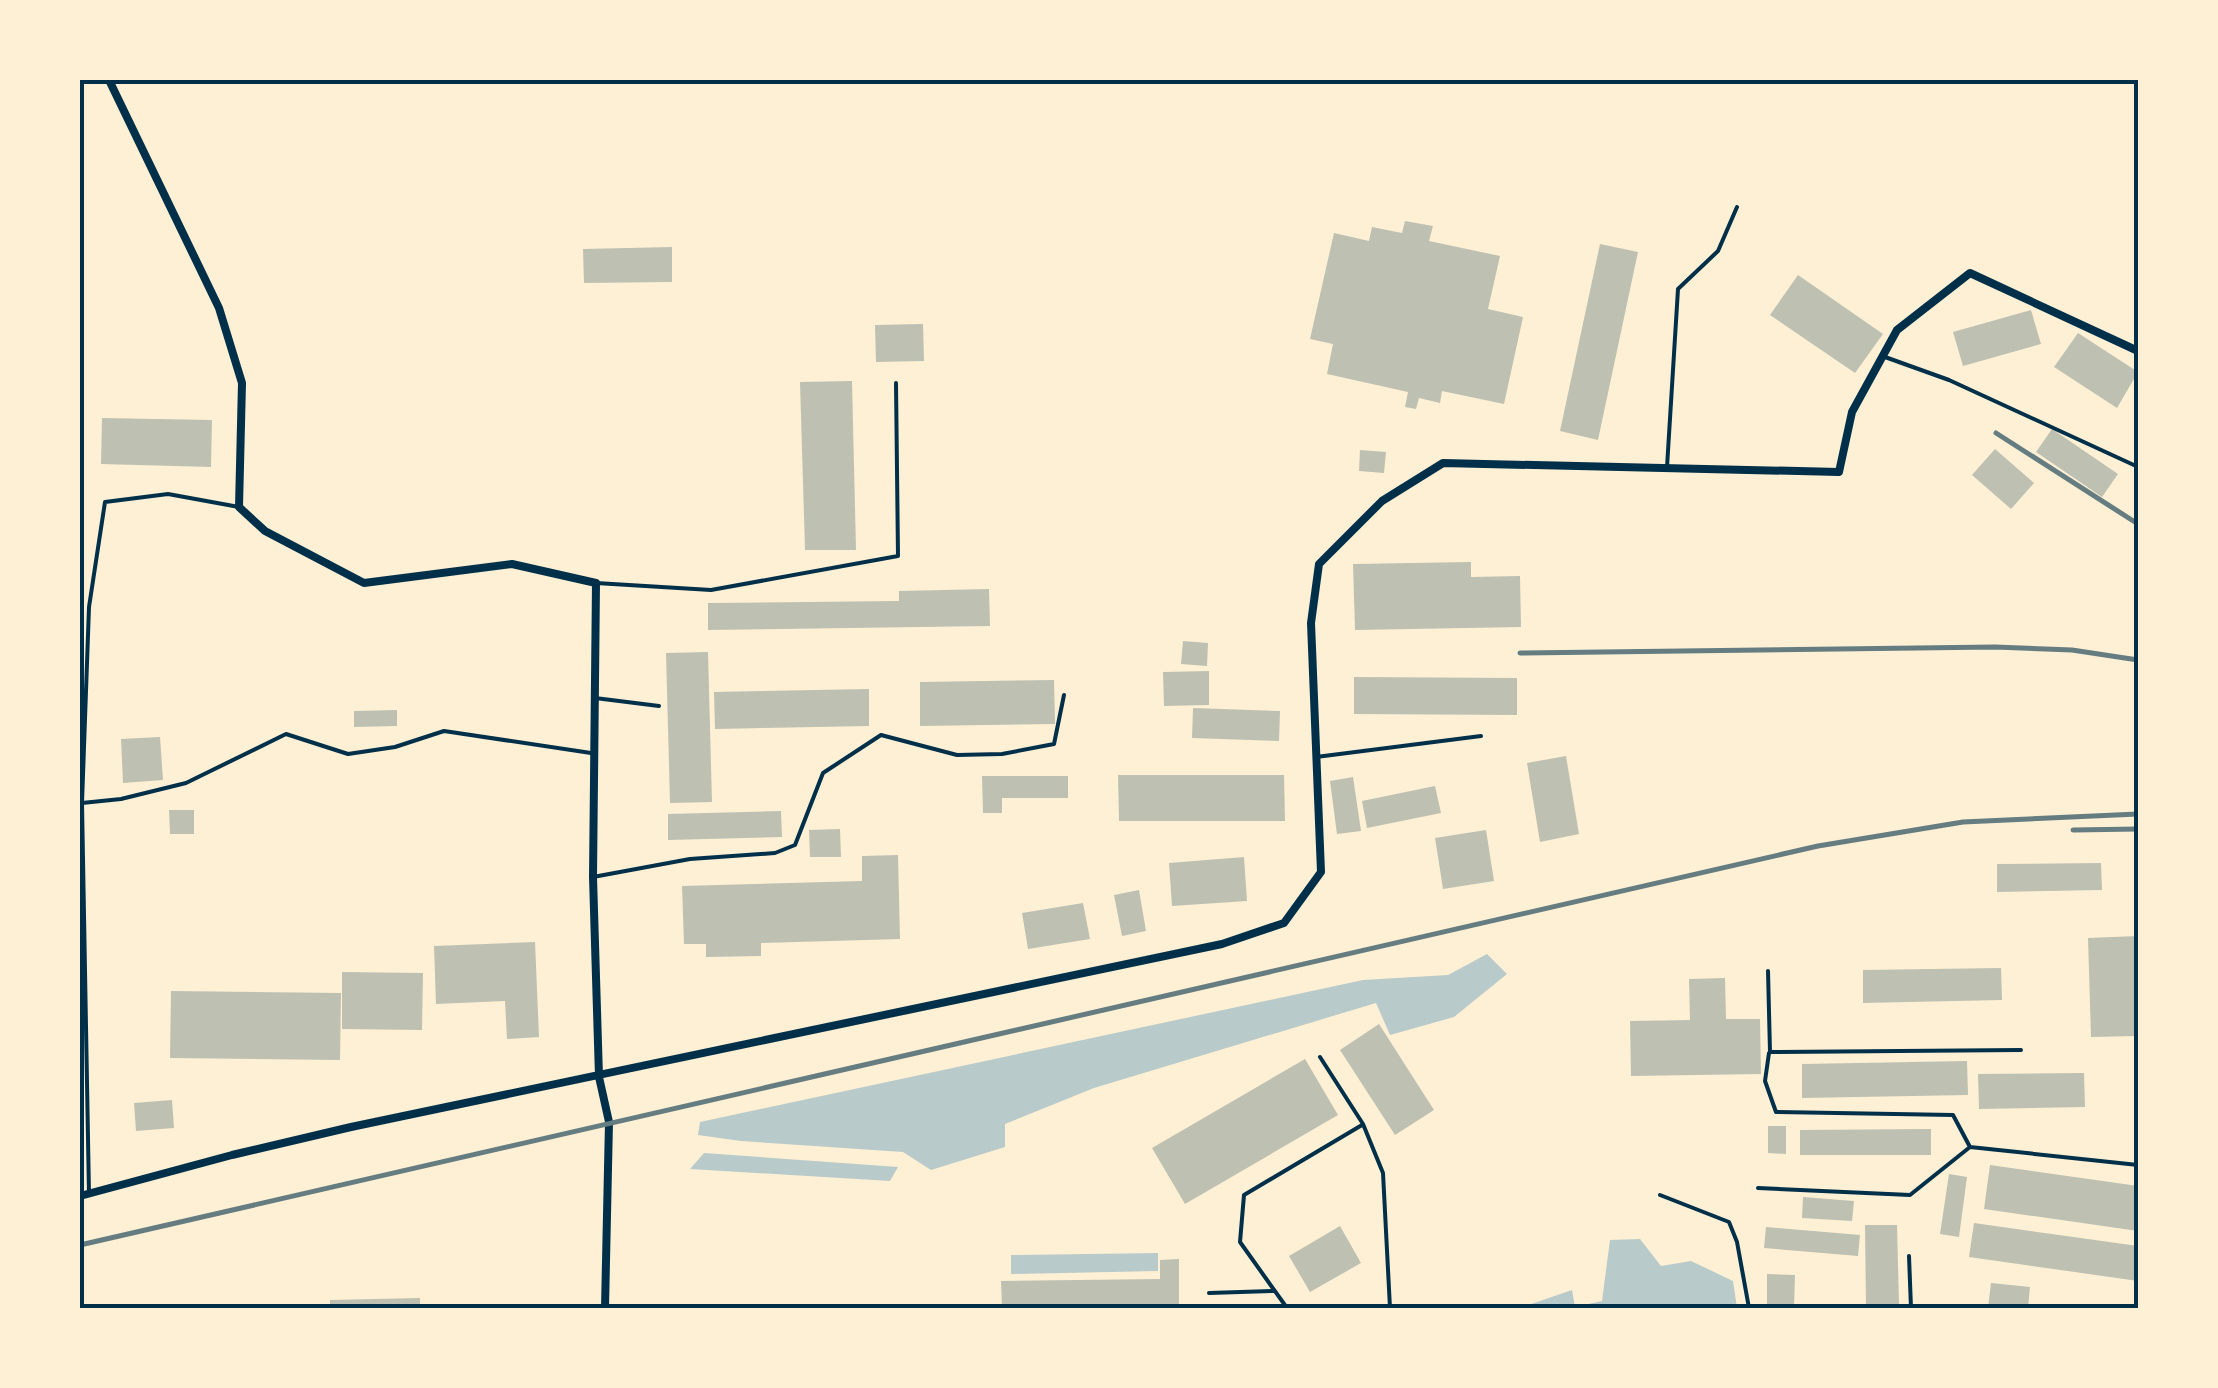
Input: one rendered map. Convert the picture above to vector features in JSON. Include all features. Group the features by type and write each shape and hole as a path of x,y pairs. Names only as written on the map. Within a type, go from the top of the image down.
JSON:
{"street":[{"path":"109,80 218,308 242,383 239,508 265,532 364,583 512,564 596,582 593,877 599,1077 609,1122 606,1308"},
{"path":"84,1195 351,1127 1222,944 1284,923 1321,872 1311,623 1319,564 1382,501 1443,462 1839,472 1852,412 1897,330 1970,273 2138,352"}],"lane":[{"path":"1668,467 1678,289 1718,252 1737,207"},
{"path":"1885,357 1949,380 2136,466"},
{"path":"596,582 711,590 898,556 896,384"},
{"path":"84,1195 82,803 89,606 104,502 168,494 239,508"},
{"path":"593,877 690,858 776,852 795,845 823,773 881,736 957,755 1002,754 1054,744 1064,695"},
{"path":"595,698 659,706"},
{"path":"82,803 121,799 186,783 286,734 348,754 395,747 444,731 594,754"},
{"path":"1316,757 1482,736"},
{"path":"1768,971 1770,1052 1764,1081 1776,1112 1952,1115 1970,1148"},
{"path":"1770,1052 2021,1050"},
{"path":"1320,1056 1363,1124 1383,1174 1390,1308"},
{"path":"1287,1308 1240,1242 1244,1195 1363,1124"},
{"path":"1758,1188 1910,1195 1970,1148 2138,1166"},
{"path":"1660,1195 1729,1222 1737,1242 1749,1308"},
{"path":"1909,1256 1911,1308"},
{"path":"1209,1293 1274,1290"}],"shaded area":[{"path":"1487,954 1507,974 1454,1017 1390,1035 1376,1003 1094,1088 1005,1124 1005,1147 931,1170 903,1152 698,1135 700,1122 1363,980 1448,975"},
{"path":"704,1153 898,1167 890,1181 690,1169"},
{"path":"1640,1239 1661,1266 1691,1261 1733,1281 1737,1308 1520,1308 1572,1290 1575,1307 1602,1301 1610,1240"},
{"path":"1158,1253 1158,1271 1011,1274 1011,1255"}],"building":[{"path":"1405,221 1433,226 1429,241 1500,256 1488,309 1523,317 1504,404 1442,391 1440,403 1419,398 1416,409 1405,407 1408,392 1327,374 1333,344 1310,339 1334,233 1369,241 1372,227 1402,233"},
{"path":"1600,244 1638,252 1598,440 1560,431"},
{"path":"672,247 672,282 584,283 583,249"},
{"path":"1798,275 1883,334 1855,373 1770,315"},
{"path":"2031,310 2041,344 1963,366 1953,332"},
{"path":"923,324 924,361 876,362 875,325"},
{"path":"2078,333 2138,372 2117,408 2054,367"},
{"path":"852,381 856,550 805,550 800,382"},
{"path":"102,418 212,420 211,467 101,464"},
{"path":"2052,429 2118,474 2102,497 2036,452"},
{"path":"1995,449 2034,483 2011,509 1972,475"},
{"path":"1360,450 1386,452 1384,473 1359,471"},
{"path":"1471,562 1471,577 1520,576 1521,627 1355,630 1353,564"},
{"path":"989,589 990,626 708,630 708,603 899,601 899,591"},
{"path":"1183,641 1208,643 1207,666 1181,664"},
{"path":"708,652 712,802 670,803 666,653"},
{"path":"1209,671 1209,705 1164,706 1163,672"},
{"path":"1354,677 1517,678 1517,715 1354,714"},
{"path":"1054,680 1055,724 920,726 920,682"},
{"path":"869,689 869,726 715,729 714,692"},
{"path":"1193,708 1280,711 1279,741 1192,738"},
{"path":"397,710 397,726 354,727 354,711"},
{"path":"160,737 163,780 123,783 121,739"},
{"path":"1566,756 1579,834 1540,842 1527,763"},
{"path":"1118,775 1284,775 1285,821 1119,821"},
{"path":"982,776 1068,776 1068,798 1002,798 1002,813 983,813"},
{"path":"1353,777 1361,831 1337,834 1330,781"},
{"path":"1435,786 1441,813 1367,828 1362,801"},
{"path":"169,810 194,810 194,834 170,834"},
{"path":"781,811 782,837 668,840 668,814"},
{"path":"840,829 841,857 810,857 809,830"},
{"path":"1486,830 1494,881 1443,889 1435,838"},
{"path":"898,855 900,939 761,943 761,956 706,957 706,944 684,944 682,886 862,881 862,856"},
{"path":"1244,857 1247,901 1172,906 1169,863"},
{"path":"2101,863 2102,890 1997,892 1997,864"},
{"path":"1139,890 1146,931 1122,936 1114,895"},
{"path":"1083,903 1090,939 1028,949 1022,913"},
{"path":"2138,936 2138,1036 2091,1037 2088,938"},
{"path":"535,942 539,1037 507,1039 505,1001 436,1004 434,946"},
{"path":"2001,968 2002,1000 1863,1003 1863,970"},
{"path":"342,972 423,973 422,1030 342,1029"},
{"path":"1725,978 1726,1019 1760,1019 1761,1074 1631,1076 1630,1021 1690,1020 1689,979"},
{"path":"171,991 341,993 340,1060 170,1058"},
{"path":"1379,1024 1434,1110 1395,1135 1340,1050"},
{"path":"1305,1059 1338,1115 1185,1204 1152,1148"},
{"path":"1967,1061 1968,1095 1802,1098 1802,1064"},
{"path":"2084,1073 2085,1107 1979,1109 1978,1074"},
{"path":"172,1100 174,1128 136,1131 134,1103"},
{"path":"1768,1126 1786,1126 1786,1154 1768,1153"},
{"path":"1931,1129 1931,1155 1800,1155 1800,1130"},
{"path":"1990,1165 2138,1186 2138,1231 1984,1209"},
{"path":"1949,1174 1967,1177 1959,1237 1940,1234"},
{"path":"1803,1197 1854,1201 1852,1221 1802,1218"},
{"path":"1974,1223 2138,1246 2138,1281 1969,1257"},
{"path":"1865,1225 1897,1225 1899,1304 1906,1304 1906,1308 1866,1308"},
{"path":"1340,1226 1361,1263 1310,1292 1289,1256"},
{"path":"1766,1227 1860,1235 1858,1256 1764,1248"},
{"path":"1179,1259 1179,1308 1002,1308 1001,1281 1160,1279 1160,1260"},
{"path":"1767,1274 1795,1275 1794,1306 1767,1305"},
{"path":"1991,1283 2030,1287 2028,1308 1988,1308"},
{"path":"420,1298 420,1308 330,1308 330,1300"}],"railway":[{"path":"1996,433 2138,524"},
{"path":"1520,653 1995,647 2072,650 2138,660"},
{"path":"80,1245 1818,846 1963,822 2138,814"},
{"path":"2073,830 2138,829"}]}
